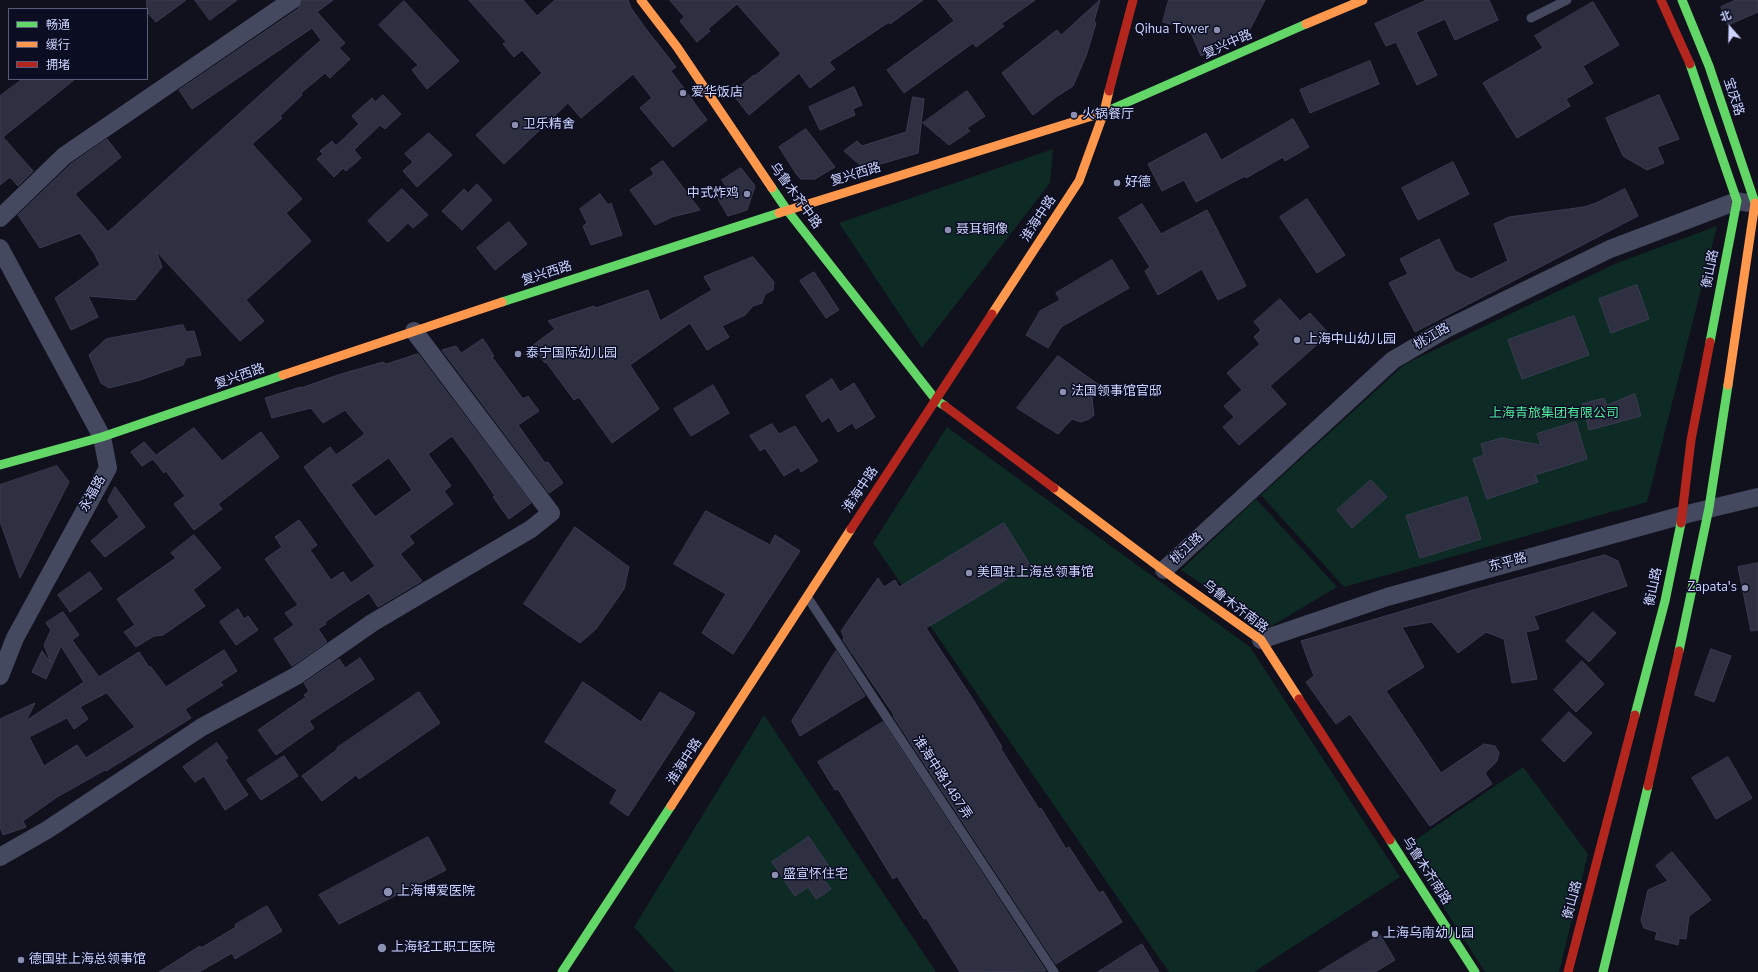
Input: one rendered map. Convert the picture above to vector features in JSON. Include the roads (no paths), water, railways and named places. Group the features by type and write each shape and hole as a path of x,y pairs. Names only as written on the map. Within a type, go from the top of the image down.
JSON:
{"main road":[{"name":"乌鲁木齐中路","path":"641,0 677,47 786,210 936,400"},
{"name":"淮海中路","path":"562,972 808,598 846,537 1079,181 1104,112 1133,0"},
{"name":"复兴中路","path":"1104,112 1363,0"},
{"path":"1603,972 1650,780 1709,508 1750,203 1694,73 1660,0"},
{"name":"宝庆路","path":"1682,0 1709,66 1750,203"},
{"name":"复兴西路","path":"0,465 102,437 414,331 786,210 1104,112"},
{"name":"衡山路","path":"1568,972 1665,601 1683,515 1691,440 1750,203"},
{"name":"乌鲁木齐南路","path":"936,400 1164,570 1262,640 1475,972"}],"street":[{"path":"0,218 64,156 292,0"},
{"name":"桃江路","path":"1164,570 1393,360 1446,329 1610,249 1750,203"},
{"name":"永福路","path":"0,248 102,437 108,468 14,638 0,676"},
{"path":"0,857 47,830 202,727 296,676 372,623 531,529 551,513 414,331"},
{"name":"东平路","path":"1262,640 1387,597 1683,515 1758,497"}],"lane":[{"path":"1531,18 1567,0"},
{"name":"淮海中路1487弄","path":"808,598 1054,972"}],"place":[{"name":"Qihua Tower","path":"1217,30"},
{"name":"爱华饭店","path":"683,93"},
{"name":"火锅餐厅","path":"1074,115"},
{"name":"卫乐精舍","path":"515,125"},
{"name":"好德","path":"1117,183"},
{"name":"中式炸鸡","path":"747,194"},
{"name":"聂耳铜像","path":"948,230"},
{"name":"上海中山幼儿园","path":"1297,340"},
{"name":"泰宁国际幼儿园","path":"518,354"},
{"name":"法国领事馆官邸","path":"1063,392"},
{"name":"美国驻上海总领事馆","path":"969,573"},
{"name":"Zapata's","path":"1745,588"},
{"name":"盛宣怀住宅","path":"775,875"},
{"name":"上海博爱医院","path":"388,892"},
{"name":"上海乌南幼儿园","path":"1375,934"},
{"name":"上海轻工职工医院","path":"382,948"},
{"name":"德国驻上海总领事馆","path":"21,960"}],"park label":[{"name":"上海青旅集团有限公司","path":"1554,414"}]}
